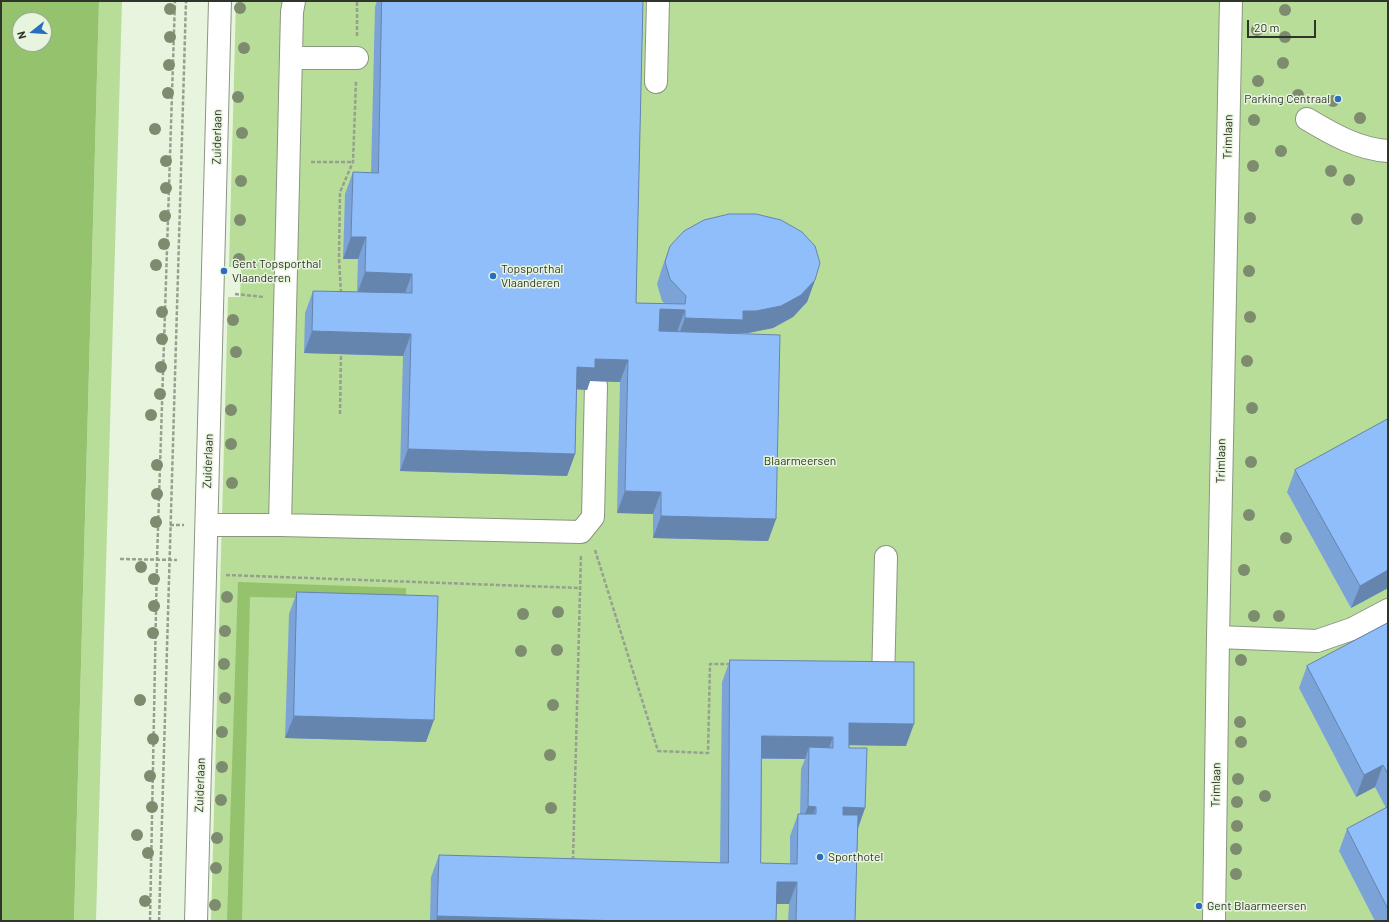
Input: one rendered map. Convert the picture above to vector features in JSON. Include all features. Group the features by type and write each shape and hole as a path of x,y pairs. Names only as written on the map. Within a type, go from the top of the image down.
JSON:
{"street":[{"name":"Zuiderlaan","path":"196,921 220,1"},
{"path":"280,525 292,12 294,1"},
{"path":"656,82 658,1"},
{"name":"Trimlaan","path":"1214,921 1218,637 1231,1"},
{"path":"291,58 357,58"},
{"path":"1307,119 1333,134 1358,145 1388,151"},
{"path":"207,525 280,525 581,532 593,517 596,385"},
{"path":"883,683 886,557"},
{"path":"1218,637 1317,641 1352,630 1388,610"}],"path":[{"path":"150,921 157,560 175,1"},
{"path":"159,921 186,1"},
{"path":"341,296 339,259 340,192 353,162 358,1"},
{"path":"288,162 353,162"},
{"path":"213,292 285,299"},
{"path":"340,414 341,354"},
{"path":"573,865 581,532"},
{"path":"581,532 592,542 658,750 708,753 710,664 733,664"},
{"path":"120,559 177,560"},
{"path":"227,568 226,575 580,588"}],"green space":[{"path":"99,1 122,1 96,921 74,921"},
{"name":"Blaarmeersen","path":"236,1 1388,1 1388,921 211,921 228,297 240,297 241,267 229,267"}],"shaded area":[{"path":"1,1 99,1 74,921 1,921"},
{"path":"238,582 406,588 406,600 250,597 242,921 227,921"}],"building":[{"name":"Topsporthal Vlaanderen","path":"382,1 643,1 636,303 685,304 686,296 670,279 665,262 670,246 684,231 704,220 729,214 756,214 781,220 802,232 815,246 820,263 815,280 801,295 781,306 756,311 743,311 743,320 685,318 685,310 660,309 659,331 780,335 776,519 661,516 661,492 625,491 628,360 595,359 595,368 577,367 575,454 408,449 411,334 312,331 313,291 412,293 412,274 365,272 366,237 351,237 353,172 378,173"},
{"path":"1388,419 1388,570 1360,586 1295,470"},
{"path":"297,592 438,596 434,720 294,716"},
{"path":"1388,623 1388,774 1383,765 1364,775 1307,666"},
{"path":"730,660 914,662 914,724 849,723 849,748 867,748 865,808 843,807 843,815 858,815 855,921 796,921 797,882 777,882 776,921 625,921 437,916 439,855 728,863","holes":["762,736 833,737 833,748 809,747 808,806 816,807 816,814 798,814 797,864 761,863"]},
{"path":"1388,807 1388,909 1347,829"}],"place":[{"name":"Parking Centraal","path":"1338,99"},
{"name":"Gent Topsporthal Vlaanderen","path":"224,271"},
{"name":"Topsporthal Vlaanderen","path":"493,276"},
{"name":"Sporthotel","path":"820,857"},
{"name":"Gent Blaarmeersen","path":"1199,906"}]}
